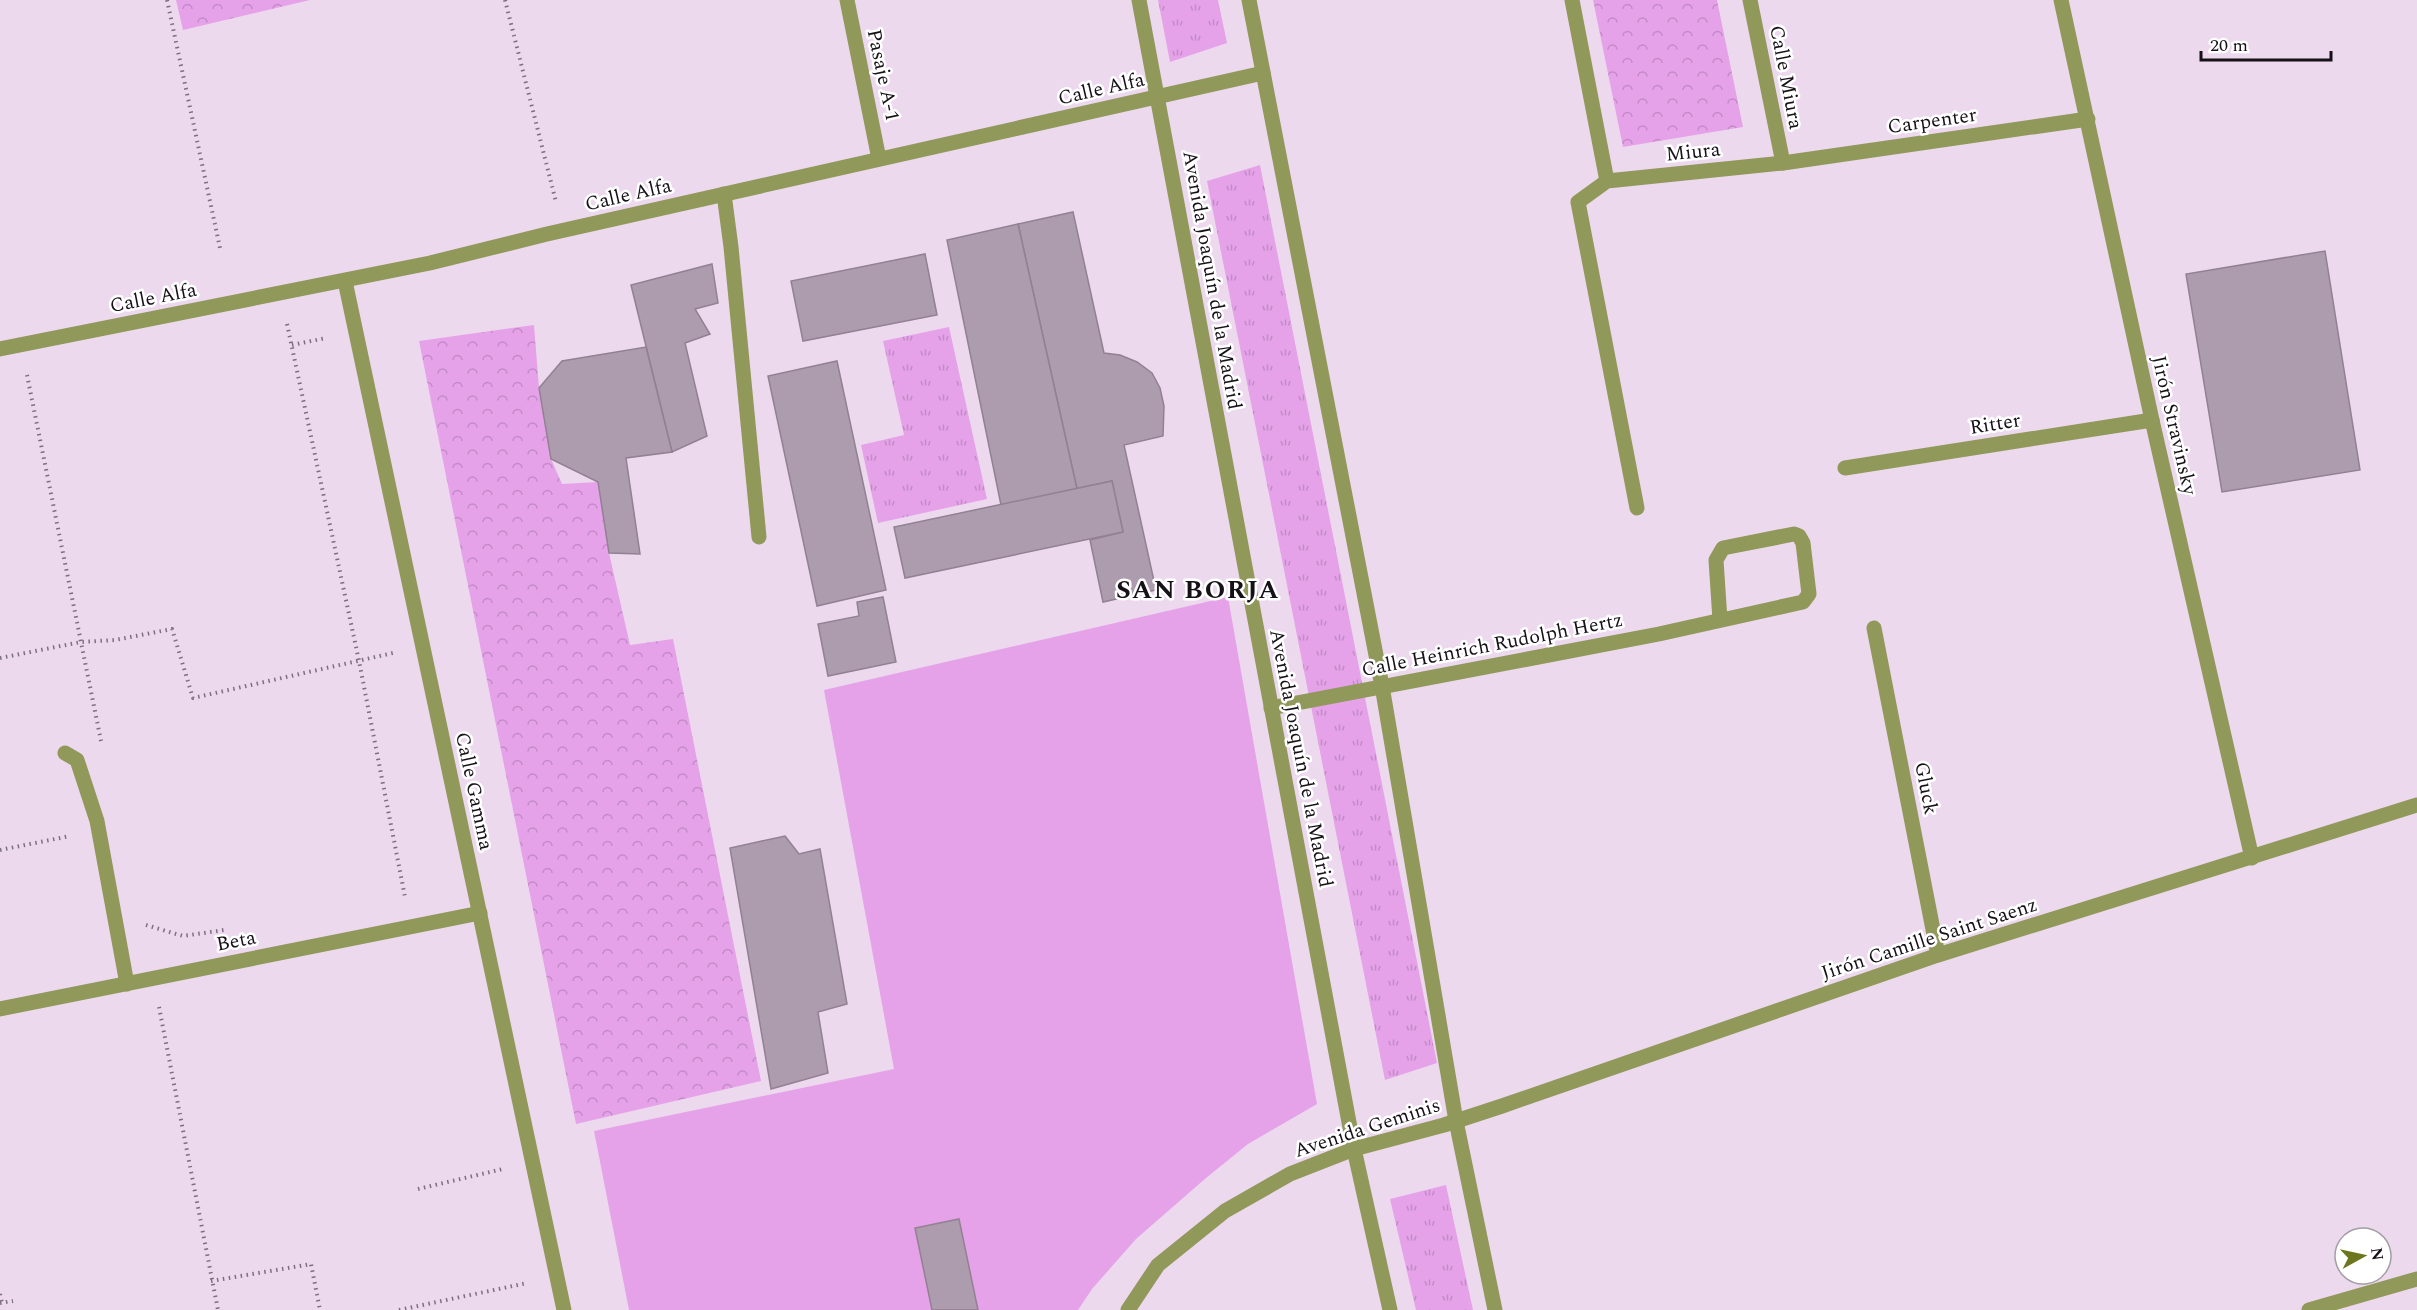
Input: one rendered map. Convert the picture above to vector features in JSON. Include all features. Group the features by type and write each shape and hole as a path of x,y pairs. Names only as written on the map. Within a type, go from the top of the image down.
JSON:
{"street":[{"name":"Pasaje A-1","path":"847,0 879,159"},
{"name":"Avenida Joaquín de la Madrid","path":"1139,0 1354,1149 1390,1310"},
{"path":"1249,0 1382,686 1456,1121 1495,1310"},
{"path":"1572,0 1607,180 1578,202 1637,508"},
{"name":"Calle Miura","path":"1750,0 1783,163"},
{"name":"Jirón Stravinsky","path":"2061,0 2152,420 2252,858"},
{"name":"Calle Alfa","path":"0,349 430,263 547,234 1263,73"},
{"name":"Carpenter","path":"1783,163 2088,119"},
{"name":"Miura","path":"1607,180 1783,163"},
{"path":"724,194 759,537"},
{"name":"Calle Gamma","path":"345,281 564,1310"},
{"name":"Ritter","path":"1845,468 2152,420"},
{"name":"Calle Heinrich Rudolph Hertz","path":"1271,708 1659,634 1803,602 1809,594 1803,543 1799,536 1794,534 1724,548 1718,554 1716,560 1720,620"},
{"name":"Gluck","path":"1874,628 1938,955"},
{"path":"66,753 77,760 97,821 127,984"},
{"name":"Jirón Camille Saint Saenz","path":"1456,1121 1938,955 2417,805"},
{"name":"Beta","path":"0,1009 480,913"},
{"name":"Avenida Geminis","path":"1128,1310 1158,1265 1225,1211 1290,1174 1354,1149 1456,1121"},
{"path":"2309,1310 2336,1306 2417,1279"}],"path":[{"path":"168,0 220,248"},
{"path":"505,0 557,205"},
{"path":"287,324 359,661 406,897 394,899"},
{"path":"292,345 334,336"},
{"path":"25,365 103,747"},
{"path":"0,658 81,642 115,640 172,628 193,698 423,646"},
{"path":"0,850 75,835"},
{"path":"139,923 183,936 225,930"},
{"path":"154,978 218,1310"},
{"path":"418,1189 533,1162"},
{"path":"211,1281 311,1264 320,1310"},
{"path":"399,1310 557,1276"},
{"path":"0,1294 1,1303 12,1301"}],"green space":[{"path":"176,0 310,0 183,30"},
{"path":"1158,0 1218,0 1227,43 1170,62"},
{"path":"1593,0 1717,0 1743,127 1623,147"},
{"path":"1260,165 1437,1063 1385,1080 1207,181"},
{"path":"534,325 539,388 551,459 562,484 598,482 609,553 630,645 673,639 761,1081 576,1124 419,341"},
{"path":"949,327 987,499 878,523 861,445 904,435 883,341"},
{"path":"1228,597 1317,1104 1248,1144 1206,1178 1136,1239 1092,1289 1078,1310 629,1310 594,1131 894,1069 824,690"},
{"path":"1446,1185 1473,1310 1416,1310 1390,1199"}],"building":[{"path":"1073,212 1104,353 1120,355 1137,362 1152,373 1160,388 1164,406 1163,436 1124,445 1156,590 1103,602 1090,540 1123,532 1112,481 1077,489 1018,224"},
{"path":"1018,224 1077,489 1001,505 947,240"},
{"path":"2325,251 2360,470 2222,492 2186,274"},
{"path":"925,254 937,315 803,341 791,281"},
{"path":"712,264 718,303 695,309 710,334 685,343 707,436 672,452 631,285"},
{"path":"646,347 672,452 626,458 640,554 609,553 598,482 551,459 539,388 562,361"},
{"path":"837,361 886,590 817,606 768,376"},
{"path":"1112,481 1123,532 905,578 894,527"},
{"path":"883,597 896,662 828,676 818,624 859,616 857,602"},
{"path":"785,836 799,854 820,849 847,1004 818,1012 828,1073 771,1089 730,848"},
{"path":"959,1219 978,1310 932,1310 915,1228"}],"district":[{"name":"SAN BORJA","path":"1198,589"}]}
